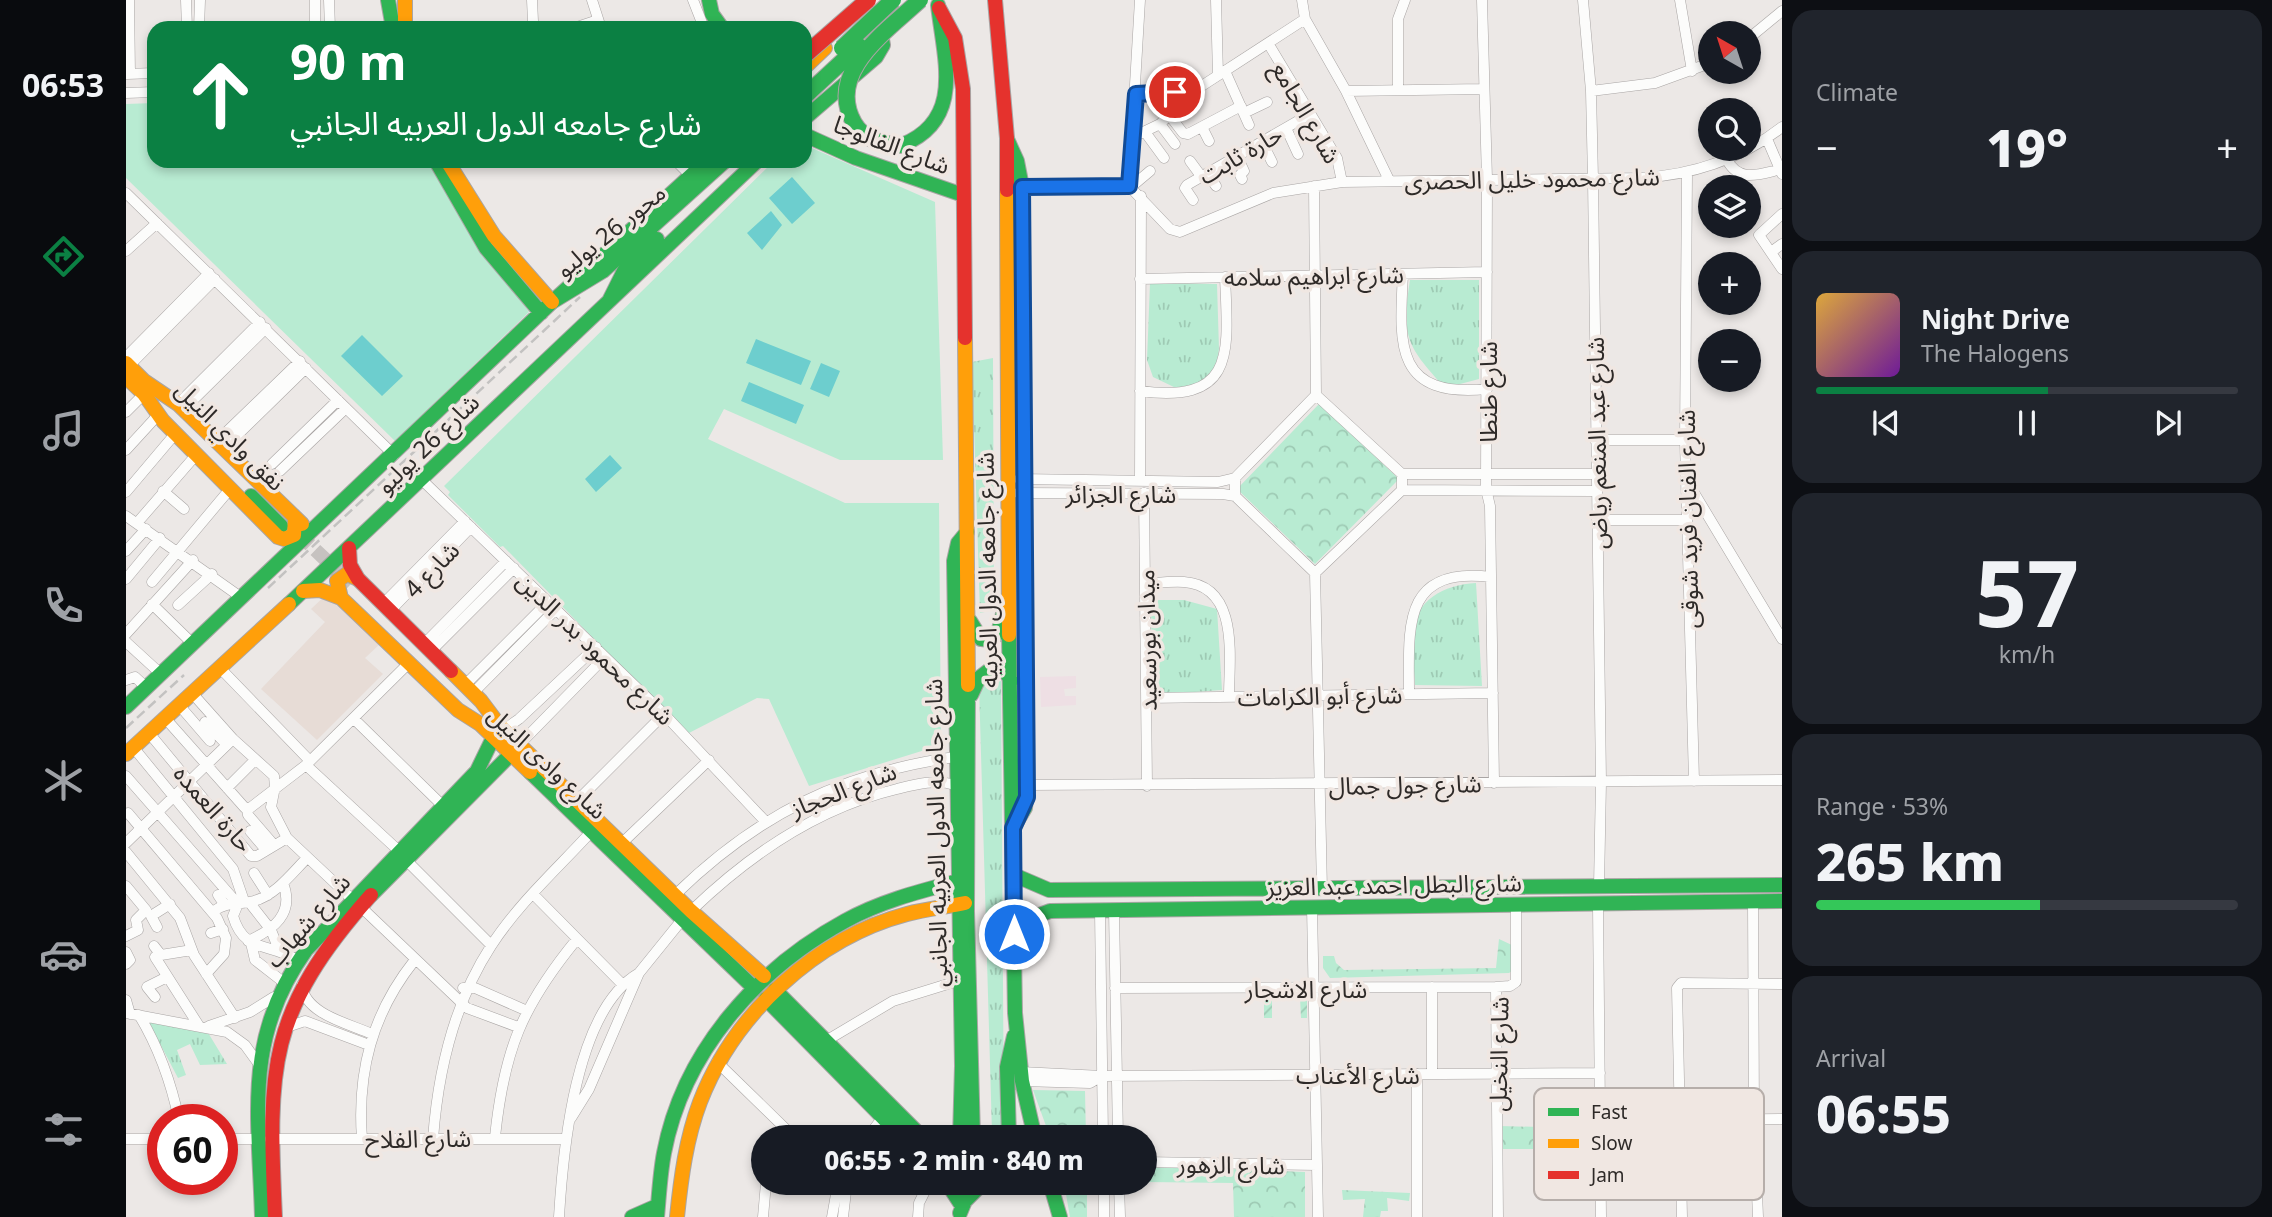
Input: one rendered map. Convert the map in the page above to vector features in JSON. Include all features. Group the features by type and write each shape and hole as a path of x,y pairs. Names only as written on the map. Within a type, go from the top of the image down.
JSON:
{"main road":[{"path":"388,0 392,21"},
{"path":"405,0 405,21"},
{"path":"709,0 712,14 717,21"},
{"path":"812,60 853,20 859,0"},
{"path":"812,49 869,0"},
{"path":"812,77 893,0"},
{"path":"812,89 906,0"},
{"path":"920,0 858,61 845,89 848,112 860,131 880,143 902,145 929,132 944,107 936,2"},
{"name":"شارع جامعه الدول العربيه","path":"995,0 1007,138 1016,431 1007,486 1017,1028 1022,1077 1032,1125"},
{"name":"شارع جامعه الدول العربيه","path":"936,2 948,22 960,55 969,619 962,903 974,1125"},
{"path":"812,112 881,50 883,36 879,27 867,19 853,20"},
{"name":"شارع الفالوجا","path":"812,138 856,158 963,195"},
{"path":"1007,138 1017,161 1022,187 1016,431 1024,486 1027,785 1025,808 1013,828"},
{"path":"441,168 491,244 546,307"},
{"path":"450,168 474,218"},
{"name":"شارع 26 يوليو","path":"126,707 394,455 546,307 700,168"},
{"name":"محور 26 يوليو","path":"610,299 624,271 718,168"},
{"name":"محور 26 يوليو","path":"546,307 603,271 730,168"},
{"name":"شارع 26 يوليو","path":"130,750 422,480 750,168"},
{"path":"127,366 144,387 158,415 230,489 285,526 317,528"},
{"path":"144,387 181,406 219,446 285,526"},
{"name":"نفق وادي النيل","path":"144,387 285,526"},
{"name":"شارع جامعه الدول العربيه الجانبي","path":"963,879 956,785 954,561 958,543 967,532"},
{"name":"شارع وادى النيل","path":"349,548 349,588 409,663 458,710 480,724 498,731"},
{"path":"303,591 349,588 498,731"},
{"path":"349,588 480,724"},
{"name":"شارع وادى النيل","path":"349,588 386,607 469,689 498,731 590,833 759,982"},
{"path":"969,619 981,639 996,637 1009,589"},
{"path":"969,700 979,678 992,668 1006,672 1010,681"},
{"name":"شارع شهاب","path":"275,1217 258,1063 262,1036 274,997 297,960 357,904 490,766 498,731"},
{"name":"شارع وادى النيل","path":"515,750 577,801 675,895 686,916"},
{"name":"شارع شهاب","path":"403,856 443,806 490,766 515,750"},
{"name":"شارع البطل احمد عبد العزيز","path":"1014,875 1049,890 1782,885"},
{"path":"632,1217 657,1212 660,1164 679,1098 718,1028 759,982 824,930 869,906 909,892 963,879"},
{"path":"1598,905 1599,886"},
{"path":"1049,890 1045,903 1050,911"},
{"path":"909,892 917,902 916,912"},
{"name":"شارع البطل احمد عبد العزيز","path":"1014,934 1029,919 1050,911 1782,901"},
{"path":"677,1217 688,1130 697,1104 717,1062 735,1035 771,995 810,961 846,939 884,922 916,912 962,903"},
{"name":"شارع شهاب","path":"262,1217 274,1072 283,1029 302,985 357,904"},
{"name":"شارع جامعه الدول العربيه الجانبي","path":"960,1125 966,978"},
{"path":"771,995 910,1125"},
{"path":"771,995 891,1125"},
{"path":"1009,1125 1007,1067 1017,1028"},
{"path":"679,1098 685,1105 697,1104"},
{"path":"974,1116 977,1125"},
{"path":"669,1127 681,1126 688,1130"},
{"path":"953,1195 960,1211"},
{"path":"960,1211 971,1195"},
{"path":"1054,1195 1060,1217"}],"street":[{"path":"129,0 128,74 147,73"},
{"path":"186,0 187,21"},
{"path":"200,0 200,21"},
{"path":"315,0 315,21"},
{"path":"330,0 330,21"},
{"path":"532,0 533,21"},
{"path":"592,0 599,21"},
{"path":"693,0 701,21"},
{"path":"1130,186 1140,0"},
{"path":"1216,0 1222,73 1249,125"},
{"path":"1302,0 1305,19 1346,91 1389,180"},
{"path":"1398,89 1398,19 1405,0"},
{"name":"شارع طنطا","path":"1482,0 1487,179 1486,489 1491,577 1494,783"},
{"name":"شارع عبد المنعم رياض","path":"1583,0 1591,91 1593,178 1601,782 1599,886"},
{"path":"1680,0 1692,71"},
{"path":"1761,28 1782,11"},
{"path":"1133,137 1160,124 1194,91 1305,19"},
{"name":"شارع الجامع","path":"1268,43 1337,158 1342,182"},
{"path":"1591,91 1655,83 1698,68"},
{"path":"1346,91 1484,89"},
{"path":"1136,94 1194,91"},
{"path":"126,93 147,92"},
{"path":"1170,116 1185,134 1267,102"},
{"name":"حارة ثابت","path":"1193,200 1185,187 1310,114"},
{"path":"1160,124 1175,145"},
{"name":"شارع محمود خليل الحصرى","path":"1761,142 1782,127"},
{"path":"1202,128 1209,141"},
{"path":"1286,128 1298,154"},
{"path":"1145,132 1164,158"},
{"path":"1728,161 1744,176 1780,172 1767,139"},
{"path":"1262,142 1272,162"},
{"path":"1237,156 1244,171 1240,174 1242,179"},
{"path":"1190,161 1216,186"},
{"name":"شارع محمود خليل الحصرى","path":"1314,186 1389,180 1664,177 1724,161"},
{"path":"683,168 691,176"},
{"path":"1022,187 1130,186 1150,171"},
{"name":"شارع الفنان فريد شوقى","path":"1687,173 1685,440 1694,781"},
{"path":"1130,186 1166,225 1181,232 1273,192 1314,186 1316,395 1235,478 1235,496 1315,573 1322,890"},
{"path":"126,193 394,455"},
{"path":"1140,481 1141,196"},
{"path":"1782,214 1761,231 1759,237 1782,267"},
{"path":"126,251 157,223"},
{"path":"1771,252 1782,244"},
{"name":"شارع ابراهيم سلامه","path":"1140,279 1487,272"},
{"path":"1403,274 1403,344 1412,368 1420,377 1443,389 1486,389"},
{"path":"127,366 212,276"},
{"path":"1140,391 1186,392 1200,388 1217,374 1226,354 1225,277"},
{"path":"181,406 263,325"},
{"path":"219,446 303,365"},
{"path":"126,412 144,387"},
{"path":"1316,395 1402,474 1596,474"},
{"path":"276,468 342,404"},
{"path":"126,450 158,415"},
{"path":"126,492 175,434"},
{"path":"1595,440 1685,440"},
{"path":"126,551 163,491 196,455"},
{"path":"1402,474 1402,490"},
{"name":"شارع الجزائر","path":"1007,486 1140,481 1218,482 1235,478"},
{"name":"شارع محمود بدر الدين","path":"422,480 664,714 765,821"},
{"path":"1687,480 1782,639"},
{"name":"شارع الجزائر","path":"1024,486 1235,496"},
{"path":"152,582 230,489"},
{"path":"1315,573 1402,490 1596,491"},
{"path":"163,491 184,509"},
{"name":"ميدان بورسعيد","path":"1144,493 1147,786"},
{"path":"126,516 212,574 242,598"},
{"path":"1597,520 1686,520"},
{"name":"شارع 4","path":"386,607 468,524"},
{"path":"126,579 160,538"},
{"path":"126,634 192,561"},
{"path":"428,648 510,564"},
{"path":"178,605 212,574"},
{"path":"1409,694 1409,626 1419,598 1442,579 1457,575 1491,577"},
{"path":"1145,584 1185,582 1207,590 1222,606 1228,628 1229,697"},
{"path":"152,604 193,645"},
{"path":"469,689 552,605"},
{"path":"126,642 161,674"},
{"path":"498,731 596,647"},
{"path":"515,750 605,657"},
{"path":"247,809 308,763 409,663"},
{"path":"220,668 308,763 491,945"},
{"path":"126,680 135,677 147,688"},
{"path":"192,693 230,742"},
{"name":"شارع أبو الكرامات","path":"1146,698 1493,693"},
{"path":"179,705 210,741"},
{"path":"577,801 664,714"},
{"path":"165,718 247,809 248,815 270,848"},
{"path":"354,719 443,806"},
{"path":"205,722 274,776 271,807 287,838 307,858 462,1004 472,1011 518,1027"},
{"name":"حارة العمده","path":"149,733 251,856 257,856 287,838"},
{"path":"126,843 230,742"},
{"path":"130,750 233,869 244,902"},
{"name":"شارع الحجاز","path":"675,895 727,848 765,821 812,796 906,765 956,757"},
{"path":"227,788 255,760"},
{"path":"621,844 709,760"},
{"path":"126,776 271,930 279,950"},
{"name":"شارع جول جمال","path":"1027,785 1782,780"},
{"name":"شارع الحجاز","path":"559,1217 565,1139 584,1059 599,1025 623,985 639,973 686,916 755,856 838,808 916,785 937,781 956,785"},
{"path":"831,788 838,797 838,808"},
{"path":"812,796 813,807 822,816"},
{"path":"128,813 212,912 225,933 224,954 206,974"},
{"path":"250,831 270,848"},
{"path":"433,1139 439,1083 469,986 491,945 590,833"},
{"path":"126,852 170,904 184,927 192,950 235,1018"},
{"path":"212,912 221,900 244,902 268,895 307,858"},
{"path":"254,873 268,895"},
{"path":"250,942 271,930 284,912 286,897 283,883"},
{"path":"126,886 146,910 136,920 138,930 126,936"},
{"path":"534,895 623,985"},
{"path":"1754,901 1754,1088"},
{"path":"244,902 233,913 239,932 250,942 279,950 297,960"},
{"path":"157,927 151,916 170,904"},
{"name":"شارع النخيل","path":"1498,1217 1496,987 1510,986 1516,982 1516,905"},
{"path":"1598,905 1600,1088"},
{"path":"1312,907 1318,1217"},
{"path":"1107,910 1115,988 1118,1125"},
{"path":"1103,1125 1107,910"},
{"path":"211,933 239,932"},
{"path":"495,1137 502,1079 525,1010 540,985 577,939"},
{"path":"250,942 255,960 282,981"},
{"path":"192,950 161,955 154,952 167,977 202,1026"},
{"path":"126,952 130,959 126,964"},
{"path":"362,1139 360,1099 371,1039 394,988 414,961"},
{"name":"شارع الحجاز","path":"569,1122 589,1089 639,973"},
{"path":"155,997 147,986 167,977"},
{"path":"824,1042 893,1000 966,978"},
{"path":"1680,1088 1678,985 1782,984"},
{"path":"302,985 302,992 313,1006 371,1039"},
{"path":"449,989 469,986 525,1010"},
{"path":"1432,987 1432,1074"},
{"name":"شارع الاشجار","path":"1115,988 1496,987"},
{"path":"202,1026 235,1018 274,997"},
{"path":"126,1000 132,1014 158,1050 176,1104"},
{"path":"132,1014 227,1032 245,1045 258,1063"},
{"path":"283,1029 297,1021 306,1021 371,1039"},
{"path":"717,1062 776,1125"},
{"name":"شارع الأعناب","path":"1102,1076 1600,1073"},
{"path":"1417,1074 1418,1217"},
{"path":"1022,1077 1090,1083 1102,1076"},
{"path":"877,1125 883,1117"},
{"path":"1764,1119 1782,1119"},
{"path":"126,1139 147,1139"},
{"name":"شارع الفلاح","path":"238,1139 565,1139"},
{"name":"شارع الزهور","path":"1157,1162 1317,1165"},
{"path":"762,1217 765,1195"},
{"path":"832,1217 836,1195"},
{"path":"843,1217 846,1195"},
{"path":"918,1217 925,1195"},
{"path":"1104,1195 1104,1217"},
{"path":"1119,1195 1119,1217"}],"shaded area":[{"path":"327,594 382,642 365,658 383,674 317,740 261,689 325,622 311,609"},
{"path":"1076,676 1076,688 1064,689 1065,696 1076,696 1076,705 1041,707 1040,677"}],"green space":[{"path":"147,103 147,168 437,168 470,231 529,312 395,441 126,178 126,104"},
{"path":"812,148 935,202 943,460 840,460 724,409 708,439 845,503 939,503 941,745 809,786 769,699 757,698 687,734 503,546 500,547 448,495 450,492 444,486 767,168 812,168"},
{"path":"1410,280 1479,280 1479,379 1445,388 1422,362 1407,329"},
{"path":"1150,283 1217,284 1219,349 1216,368 1196,388 1176,388 1153,377 1147,360"},
{"path":"993,358 994,610 980,613 972,362"},
{"path":"1319,404 1399,479 1315,564 1237,489"},
{"path":"1476,583 1482,686 1415,685 1411,636 1419,612 1425,603 1442,591"},
{"path":"1150,600 1184,600 1217,609 1222,690 1154,695"},
{"path":"1001,681 1004,1125 992,1125 979,685"},
{"path":"1499,939 1514,946 1512,971 1509,973 1330,978 1323,968 1323,956 1334,956 1336,963 1344,970 1496,968"},
{"path":"1307,991 1307,1018 1301,1018 1300,997 1272,998 1272,1018 1264,1018 1264,992"},
{"path":"148,1021 207,1031 227,1064 200,1065 190,1044 177,1050 186,1075 178,1078"},
{"path":"1033,1090 1085,1091 1086,1125 1046,1125"},
{"path":"1500,1126 1534,1127 1534,1149 1500,1149"},
{"path":"1157,1166 1305,1172 1305,1217 1234,1217 1233,1183 1157,1182"},
{"path":"1342,1190 1410,1193 1409,1201 1387,1198 1388,1211 1381,1211 1380,1217 1363,1217 1365,1199 1343,1200"},
{"path":"1066,1195 1087,1195 1087,1217 1070,1217"}],"water":[{"path":"792,177 815,203 792,224 769,198"},
{"path":"771,211 782,225 762,250 747,233"},
{"path":"362,335 403,376 382,396 341,356"},
{"path":"756,339 811,361 801,385 746,363"},
{"path":"821,363 840,371 829,397 810,389"},
{"path":"749,382 804,405 796,424 741,401"},
{"path":"610,455 622,468 596,492 585,479"}],"tunnel":[{"path":"285,521 351,584"}],"railway":[{"path":"268,588 580,297"},
{"path":"126,728 184,675"}],"traffic: fast":[{"path":"388,0 392,21"},
{"path":"709,0 712,14 717,21"},
{"path":"842,48 893,0"},
{"path":"902,145 875,140 858,129 847,104 847,87 853,70 864,54 920,0"},
{"path":"902,145 922,134 935,120 943,104 946,66 938,5"},
{"path":"812,112 876,57 883,45 880,29"},
{"path":"812,90 859,46"},
{"path":"812,138 856,158 963,195"},
{"path":"1007,139 1017,161 1022,187 1027,785 1025,808 1013,828"},
{"path":"440,168 486,248 541,313"},
{"path":"126,707 552,302 699,168"},
{"path":"552,302 603,271 717,168"},
{"path":"289,604 750,168"},
{"path":"610,299 624,271 657,239"},
{"path":"251,496 281,526"},
{"path":"960,1125 962,1066 954,561 958,543 967,532"},
{"path":"970,621 981,639 991,640 998,633 1004,610"},
{"path":"1009,635 1015,1013 1022,1081 1032,1125"},
{"path":"971,695 979,678 992,668 1006,672 1011,681"},
{"path":"968,685 967,911 973,1125"},
{"path":"262,1217 259,1078 272,1015 286,983 306,950 477,771 493,738"},
{"path":"371,895 515,750"},
{"path":"530,772 753,987"},
{"path":"1014,875 1049,890 1782,885"},
{"path":"657,1217 664,1153 674,1116 688,1081 706,1048 754,989 782,963 845,921 889,901 966,879"},
{"path":"1014,934 1029,919 1050,911 1782,901"},
{"path":"775,990 910,1125"},
{"path":"766,999 890,1125"},
{"path":"1009,1125 1007,1067 1014,1036"},
{"path":"955,1195 960,1203"},
{"path":"960,1213 971,1195"},
{"path":"1054,1195 1060,1217"},
{"path":"632,1217 657,1206"}],"traffic: slow":[{"path":"405,0 405,21"},
{"path":"812,60 825,48"},
{"path":"451,168 494,236 552,302"},
{"path":"1007,190 1009,635"},
{"path":"965,338 968,685"},
{"path":"126,363 144,381 178,404 302,524"},
{"path":"126,377 144,394 163,421 278,537 284,539 294,535 295,519"},
{"path":"341,598 337,581 347,574 358,579"},
{"path":"303,591 320,590 341,598 458,710 480,724 530,772"},
{"path":"126,754 289,604"},
{"path":"451,671 481,701 499,725 691,911 764,976"},
{"path":"677,1217 682,1173 700,1102 715,1070 756,1010 810,961 841,941 873,925 907,914 965,903"}],"traffic: jam":[{"path":"812,49 868,0"},
{"path":"995,0 1007,138 1007,190"},
{"path":"939,8 955,38 963,89 965,338"},
{"path":"349,548 350,565 358,579 451,671"},
{"path":"275,1217 272,1120 281,1044 293,1009 311,974 337,936 371,895"}],"route":[{"path":"1014,934 1013,828 1025,808 1027,797 1022,187 1129,186 1136,94 1175,92"}]}
